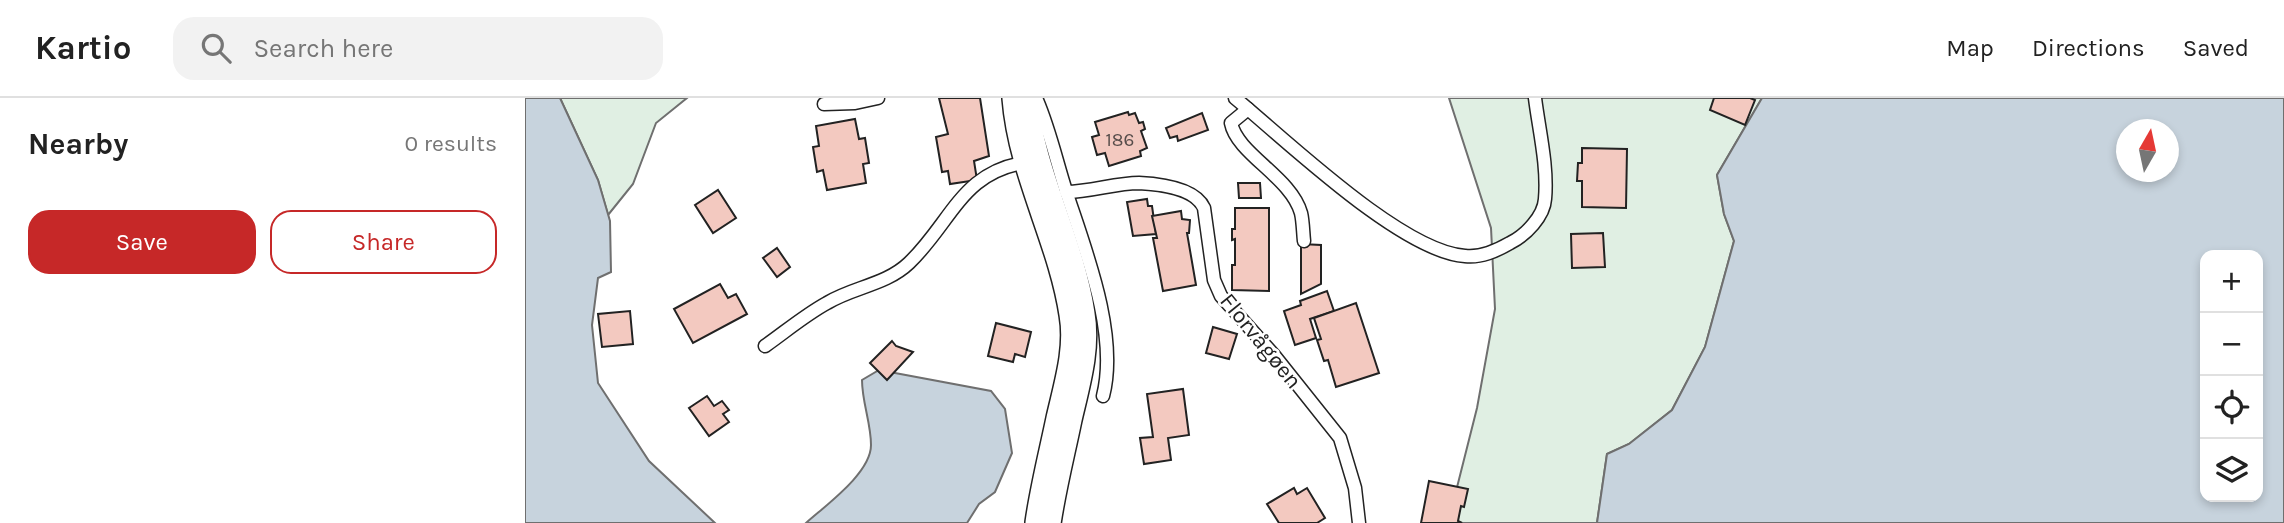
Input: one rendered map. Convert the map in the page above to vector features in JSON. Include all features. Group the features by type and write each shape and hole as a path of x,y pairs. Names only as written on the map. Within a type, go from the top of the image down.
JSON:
{"street":[{"path":"1020,98 1033,162 1065,256 1079,339 1076,370 1043,523"}],"lane":[{"path":"824,104 855,103 879,98"},
{"path":"1036,98 1084,240 1099,301 1107,349 1103,396"},
{"path":"1235,98 1361,203 1412,238 1434,248 1471,256 1498,250 1515,240 1542,212 1546,186 1535,98"},
{"path":"1248,109 1231,123 1232,128 1248,149 1281,180 1301,212 1304,240"},
{"path":"765,346 828,302 892,276 908,264 933,238 958,201 974,184 1009,164 1033,162"},
{"name":"Florvågøen","path":"1066,191 1081,192 1137,183 1191,193 1201,200 1215,281 1221,296 1273,354 1340,438 1355,488 1359,523"}],"green space":[{"path":"560,98 687,98 656,123 633,184 608,215 598,180"},
{"path":"1449,98 1762,98 1717,175 1724,214 1734,241 1705,347 1672,410 1629,444 1607,454 1597,523 1448,523 1477,408 1495,309 1491,228"}],"shaded area":[{"path":"525,98 560,98 598,180 610,221 611,272 598,278 592,325 598,383 649,461 715,523 525,523"},
{"path":"1762,98 2284,98 2284,523 1597,523 1607,454 1629,444 1672,410 1705,347 1734,241 1724,214 1717,175"},
{"path":"879,370 991,391 1005,409 1012,453 995,492 979,504 967,523 806,523 846,488 869,456 871,437 862,380"}],"building":[{"path":"939,98 980,98 989,156 974,161 977,180 950,184 948,171 942,172 936,137 948,134"},
{"path":"1714,98 1755,100 1745,125 1710,110"},
{"path":"1128,112 1129,115 1135,113 1139,123 1143,122 1145,129 1141,131 1147,148 1140,151 1141,156 1109,166 1105,153 1097,155 1092,137 1099,135 1095,122"},
{"path":"1202,113 1208,130 1178,141 1177,136 1170,138 1166,128"},
{"path":"855,119 859,139 865,138 869,163 863,164 866,183 827,190 823,170 817,172 813,147 819,146 816,126"},
{"path":"1582,148 1627,149 1626,208 1582,207 1582,181 1577,181 1578,163 1582,163"},
{"path":"1238,183 1260,183 1261,198 1239,198"},
{"path":"718,190 736,218 713,233 695,205"},
{"path":"1147,199 1148,206 1152,206 1156,234 1133,236 1127,202"},
{"path":"1235,208 1269,208 1269,291 1232,290 1235,239 1232,240 1232,229 1235,229"},
{"path":"1181,211 1182,219 1190,220 1187,233 1196,285 1163,291 1153,238 1157,238 1152,216"},
{"path":"1603,233 1605,267 1572,268 1571,234"},
{"path":"1301,244 1321,245 1321,284 1301,294"},
{"path":"777,248 790,267 777,277 763,258"},
{"path":"720,284 728,298 736,294 747,314 693,343 674,309"},
{"path":"1327,291 1334,311 1310,319 1316,338 1295,345 1284,311 1301,305 1300,301"},
{"path":"1356,303 1379,373 1336,387 1328,360 1324,361 1317,340 1321,339 1314,318"},
{"path":"630,311 633,344 602,347 598,314"},
{"path":"996,323 1031,332 1025,357 1015,354 1013,362 988,356"},
{"path":"1213,327 1237,334 1229,359 1206,353"},
{"path":"892,341 896,346 913,352 887,380 870,363"},
{"path":"1183,389 1189,435 1168,438 1171,460 1144,464 1140,438 1153,437 1147,394"},
{"path":"707,396 714,406 722,401 729,410 723,414 729,422 709,436 689,408"},
{"path":"1429,481 1468,489 1458,521 1462,523 1421,523"},
{"path":"1294,488 1297,494 1307,488 1325,518 1317,523 1279,523 1267,504"}]}
